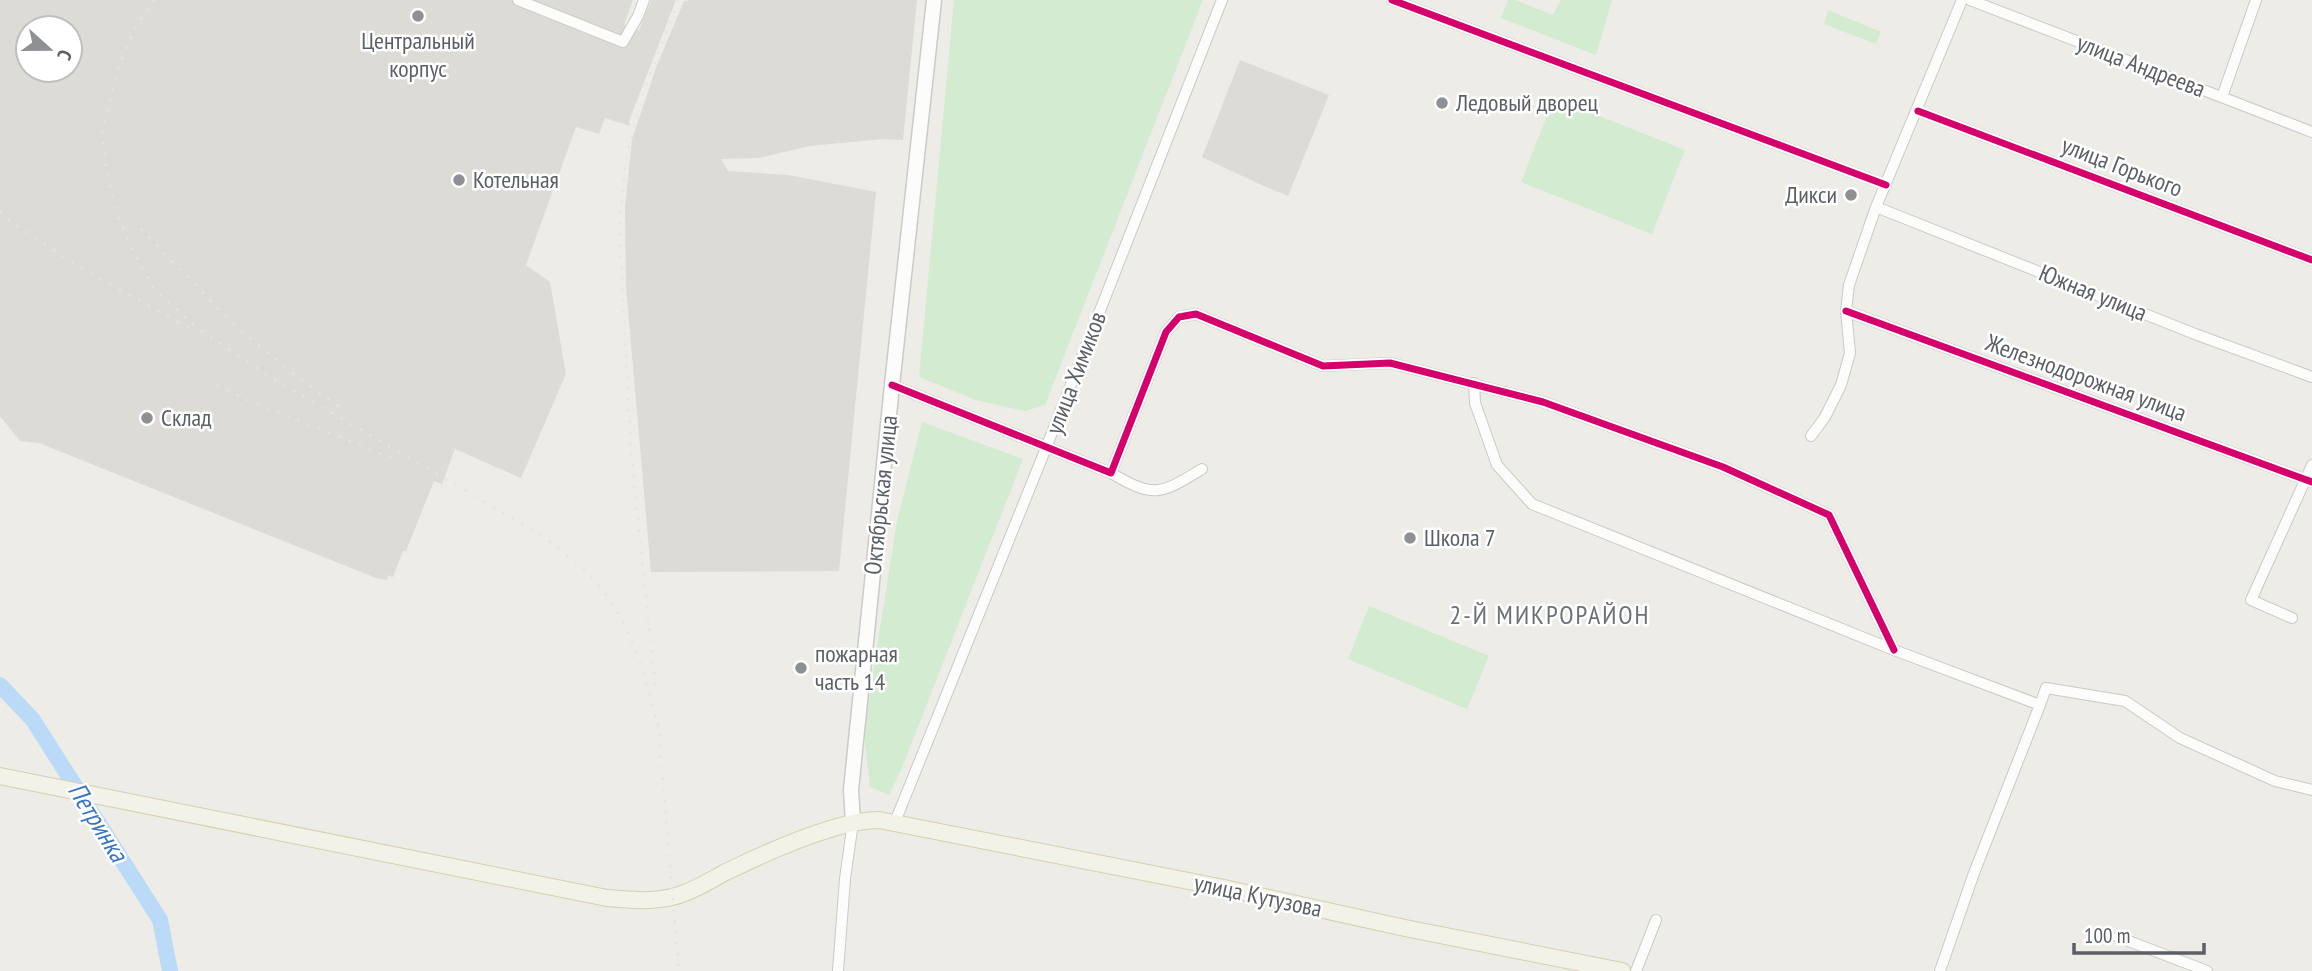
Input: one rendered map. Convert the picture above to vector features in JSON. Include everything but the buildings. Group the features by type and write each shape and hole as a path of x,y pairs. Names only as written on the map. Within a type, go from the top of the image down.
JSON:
{"main road":[{"name":"Октябрьская улица","path":"853,822 851,790 934,0"},
{"name":"улица Кутузова","path":"0,776 607,898 640,901 681,894 782,848 853,822 895,822 1622,971"}],"street":[{"path":"518,0 623,42 644,0"},
{"name":"улица Химиков","path":"895,822 1222,0"},
{"path":"1392,0 1886,185"},
{"path":"1811,436 1825,417 1841,385 1850,353 1846,311 1849,285 1876,207 1962,0"},
{"name":"улица Андреева","path":"1969,0 2312,132"},
{"path":"2222,97 2256,0"},
{"name":"улица Горького","path":"1918,111 2312,260"},
{"name":"Южная улица","path":"1876,207 2195,334 2312,377"},
{"name":"Железнодорожная улица","path":"1846,311 2309,481"},
{"path":"1111,473 1167,332 1179,317 1196,314 1324,366 1390,363 1544,402 1723,467 1829,515 1894,650"},
{"path":"1474,383 1475,403 1497,465 1532,504 1894,650 2040,705"},
{"path":"892,385 1111,473 1150,492 1172,488 1202,469"},
{"path":"2292,618 2251,600 2309,481 2312,465"},
{"path":"1940,971 1974,873 2046,688 2125,701 2180,738 2275,781 2312,790"},
{"path":"838,971 845,879 853,822"},
{"path":"1636,971 1656,920"},
{"path":"2118,937 2207,971"}],"shaded area":[{"path":"0,0 633,0 624,25 639,30 651,0 676,0 629,121 630,126 605,118 599,134 576,127 526,265 550,282 566,374 521,478 455,449 442,484 434,481 393,577 388,575 387,580 376,578 39,443 20,441 0,416"},
{"path":"917,0 903,140 883,139 810,146 759,158 721,159 728,171 789,175 876,192 839,571 651,572 626,287 625,207 632,139 657,65 684,1"},
{"path":"1240,60 1329,95 1288,196 1202,157"}],"green space":[{"path":"954,0 1203,0 1045,405 1025,411 976,400 919,377"},
{"path":"1508,0 1515,0 1553,15 1561,0 1612,0 1596,55 1501,18"},
{"path":"1828,10 1881,32 1876,44 1824,24"},
{"path":"1554,98 1685,150 1652,234 1521,182"},
{"path":"922,422 1023,459 889,795 870,787 864,735 897,521"},
{"path":"1369,606 1489,656 1467,709 1348,659"}],"waterway":[{"name":"Петринка","path":"0,685 33,720 160,920 170,971"}],"railway":[{"path":"155,0 137,24 118,68 102,131 106,170 116,212 153,287 192,324 265,374 540,534 578,564 610,600 622,620 640,663 659,731"},
{"path":"655,685 631,452 619,222 627,154 643,93 679,0"},
{"path":"0,211 11,222 83,269 190,329"},
{"path":"141,229 233,324 287,369 344,410"},
{"path":"217,385 245,399 397,460"},
{"path":"658,723 679,971"}],"cycle path":[{"path":"1392,0 1886,185"},
{"path":"1918,111 2312,260"},
{"path":"1846,311 2312,482"},
{"path":"892,385 1111,473 1166,332 1179,317 1196,314 1323,366 1390,363 1543,402 1723,467 1829,515 1894,650"}],"place":[{"name":"Центральный корпус","path":"418,16"},
{"name":"Ледовый дворец","path":"1442,103"},
{"name":"Котельная","path":"459,180"},
{"name":"Дикси","path":"1851,195"},
{"name":"Склад","path":"147,418"},
{"name":"Школа 7","path":"1410,538"},
{"name":"пожарная часть 14","path":"801,668"}],"district":[{"name":"2-Й МИКРОРАЙОН","path":"1550,615"}]}
